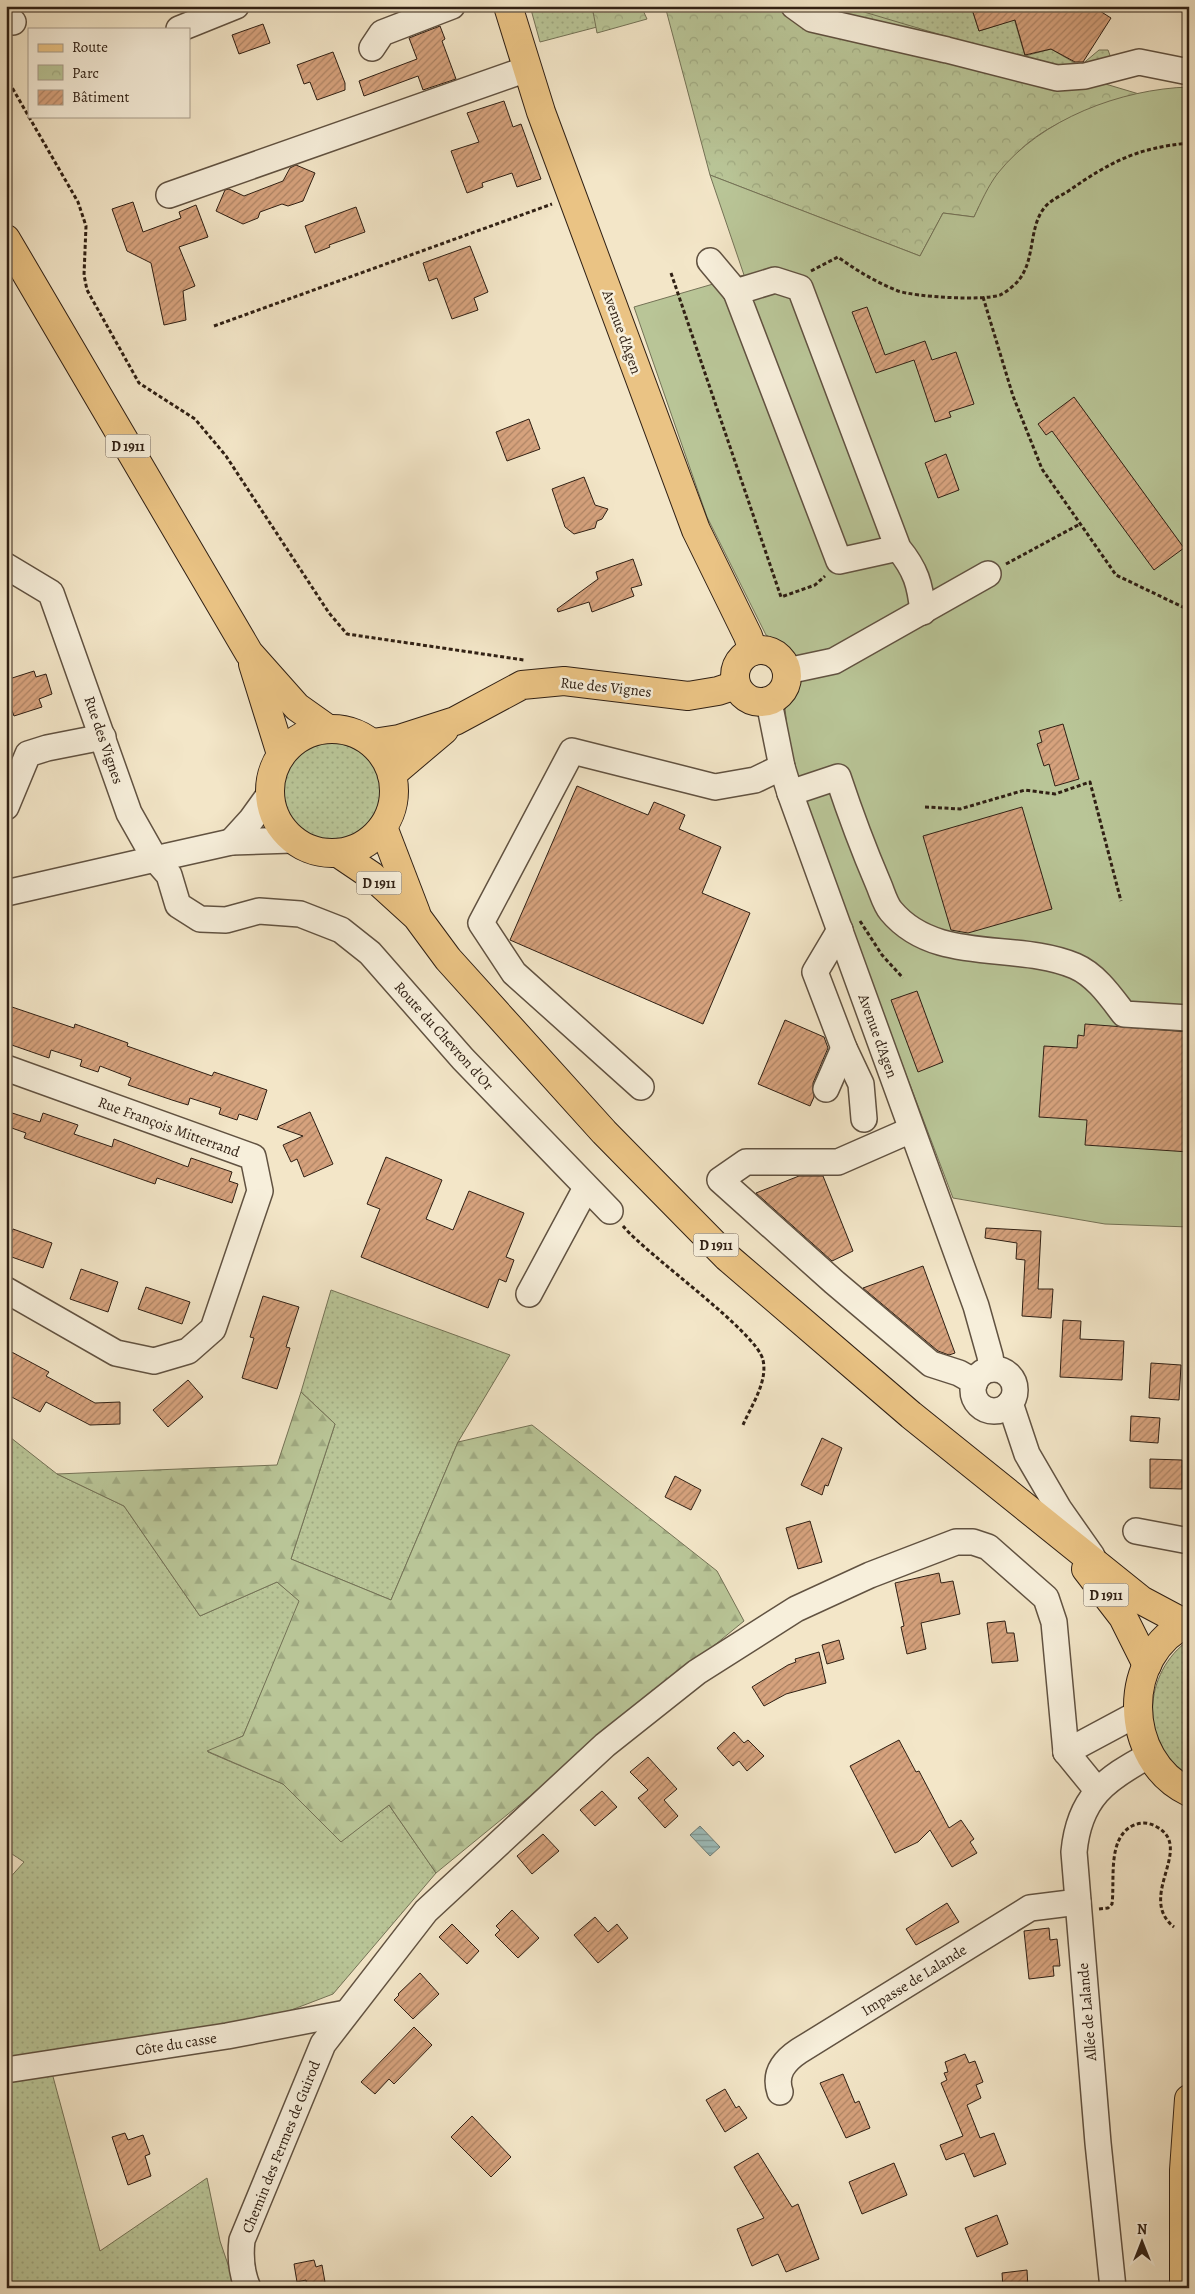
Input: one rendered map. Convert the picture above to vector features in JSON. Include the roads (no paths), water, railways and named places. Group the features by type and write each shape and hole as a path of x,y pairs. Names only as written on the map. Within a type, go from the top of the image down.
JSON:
{"main road":[{"name":"Avenue d'Agen","path":"508,6 572,197 696,530 748,636 752,651"},
{"name":"D 1911","path":"6,239 249,653 296,707 328,729"},
{"path":"752,651 770,652 783,662 786,671 785,686 776,698 768,702 752,702 746,698 736,686 734,677 739,661 752,651"},
{"name":"D 1911","path":"249,653 281,754"},
{"name":"Rue des Vignes","path":"372,743 399,739 455,721 522,684 564,681 688,696 736,686"},
{"name":"Rue des Vignes","path":"392,774 455,721"},
{"path":"328,729 344,730 359,734 372,743 385,758 392,774 394,793 391,811 383,827 363,844 338,853 322,853 306,848 292,840 276,820 269,795 274,766 281,754 294,741 310,732 328,729"},
{"name":"D 1911","path":"383,827 417,917"},
{"name":"D 1911","path":"338,853 372,876 417,917 448,959 597,1125 727,1257 911,1416 1056,1530 1141,1600 1187,1623"},
{"name":"D 1911","path":"1056,1530 1123,1617 1147,1664"},
{"path":"1187,1623 1164,1641 1147,1664 1141,1681 1138,1714 1142,1735 1150,1755 1164,1773 1189,1792"},
{"path":"1184,2288 1184,2170 1189,2099"}],"street":[{"path":"181,28 236,6"},
{"path":"372,48 382,33 452,6"},
{"path":"794,6 812,19 1057,78 1085,76 1139,62 1189,72"},
{"path":"169,195 528,69"},
{"path":"710,261 736,292 839,561 898,548"},
{"path":"736,292 775,280 800,288 898,548 911,564 920,584 924,612"},
{"name":"Rue des Vignes","path":"6,566 51,593 104,737 129,813 155,859"},
{"path":"786,671 834,661 924,612 988,574"},
{"name":"Avenue d'Agen","path":"768,702 782,767 790,793 976,1306 990,1356 975,1375"},
{"path":"6,807 28,754 104,737"},
{"path":"641,1087 514,973 480,923 572,751 715,787 755,780 782,767"},
{"path":"790,793 838,777 861,844 890,910 918,935 956,947 1027,954 1076,967 1102,986 1124,1014 1189,1018"},
{"path":"231,842 269,795"},
{"path":"6,893 231,842 292,840"},
{"name":"Route du Chevron d'Or","path":"155,859 169,874 178,905 200,920 226,920 259,911 300,914 341,930 370,952 463,1059 610,1211"},
{"path":"836,921 814,972 844,1048 861,1084 864,1119"},
{"path":"826,1089 844,1048"},
{"name":"Rue François Mitterrand","path":"6,1068 253,1157 260,1191 213,1329 188,1351 154,1361 116,1353 6,1290"},
{"path":"912,1130 838,1162 746,1162 720,1180 834,1282 931,1364 975,1375 1005,1372 1010,1377 1015,1390 1010,1403 1027,1454 1059,1510 1097,1564"},
{"path":"529,1294 586,1188"},
{"path":"1136,1531 1189,1541"},
{"name":"Chemin des Fermes de Guirod","path":"248,2288 243,2277 240,2256 242,2240 323,2044 426,1912 465,1873 605,1745 697,1672 796,1609 870,1575 956,1542 973,1542 988,1547 1046,1598 1054,1622 1066,1752"},
{"path":"1097,1790 1066,1752 1138,1714"},
{"name":"Allée de Lalande","path":"1113,2288 1098,2143 1074,1852 1076,1830 1084,1807 1097,1790 1117,1773 1150,1755"},
{"name":"Impasse de Lalande","path":"780,2092 777,2082 780,2071 785,2062 799,2051 1030,1908 1078,1902"},
{"name":"Côte du casse","path":"6,2070 218,2038 346,2013"}],"water":[{"path":"700,1826 720,1847 710,1856 690,1835"}]}
